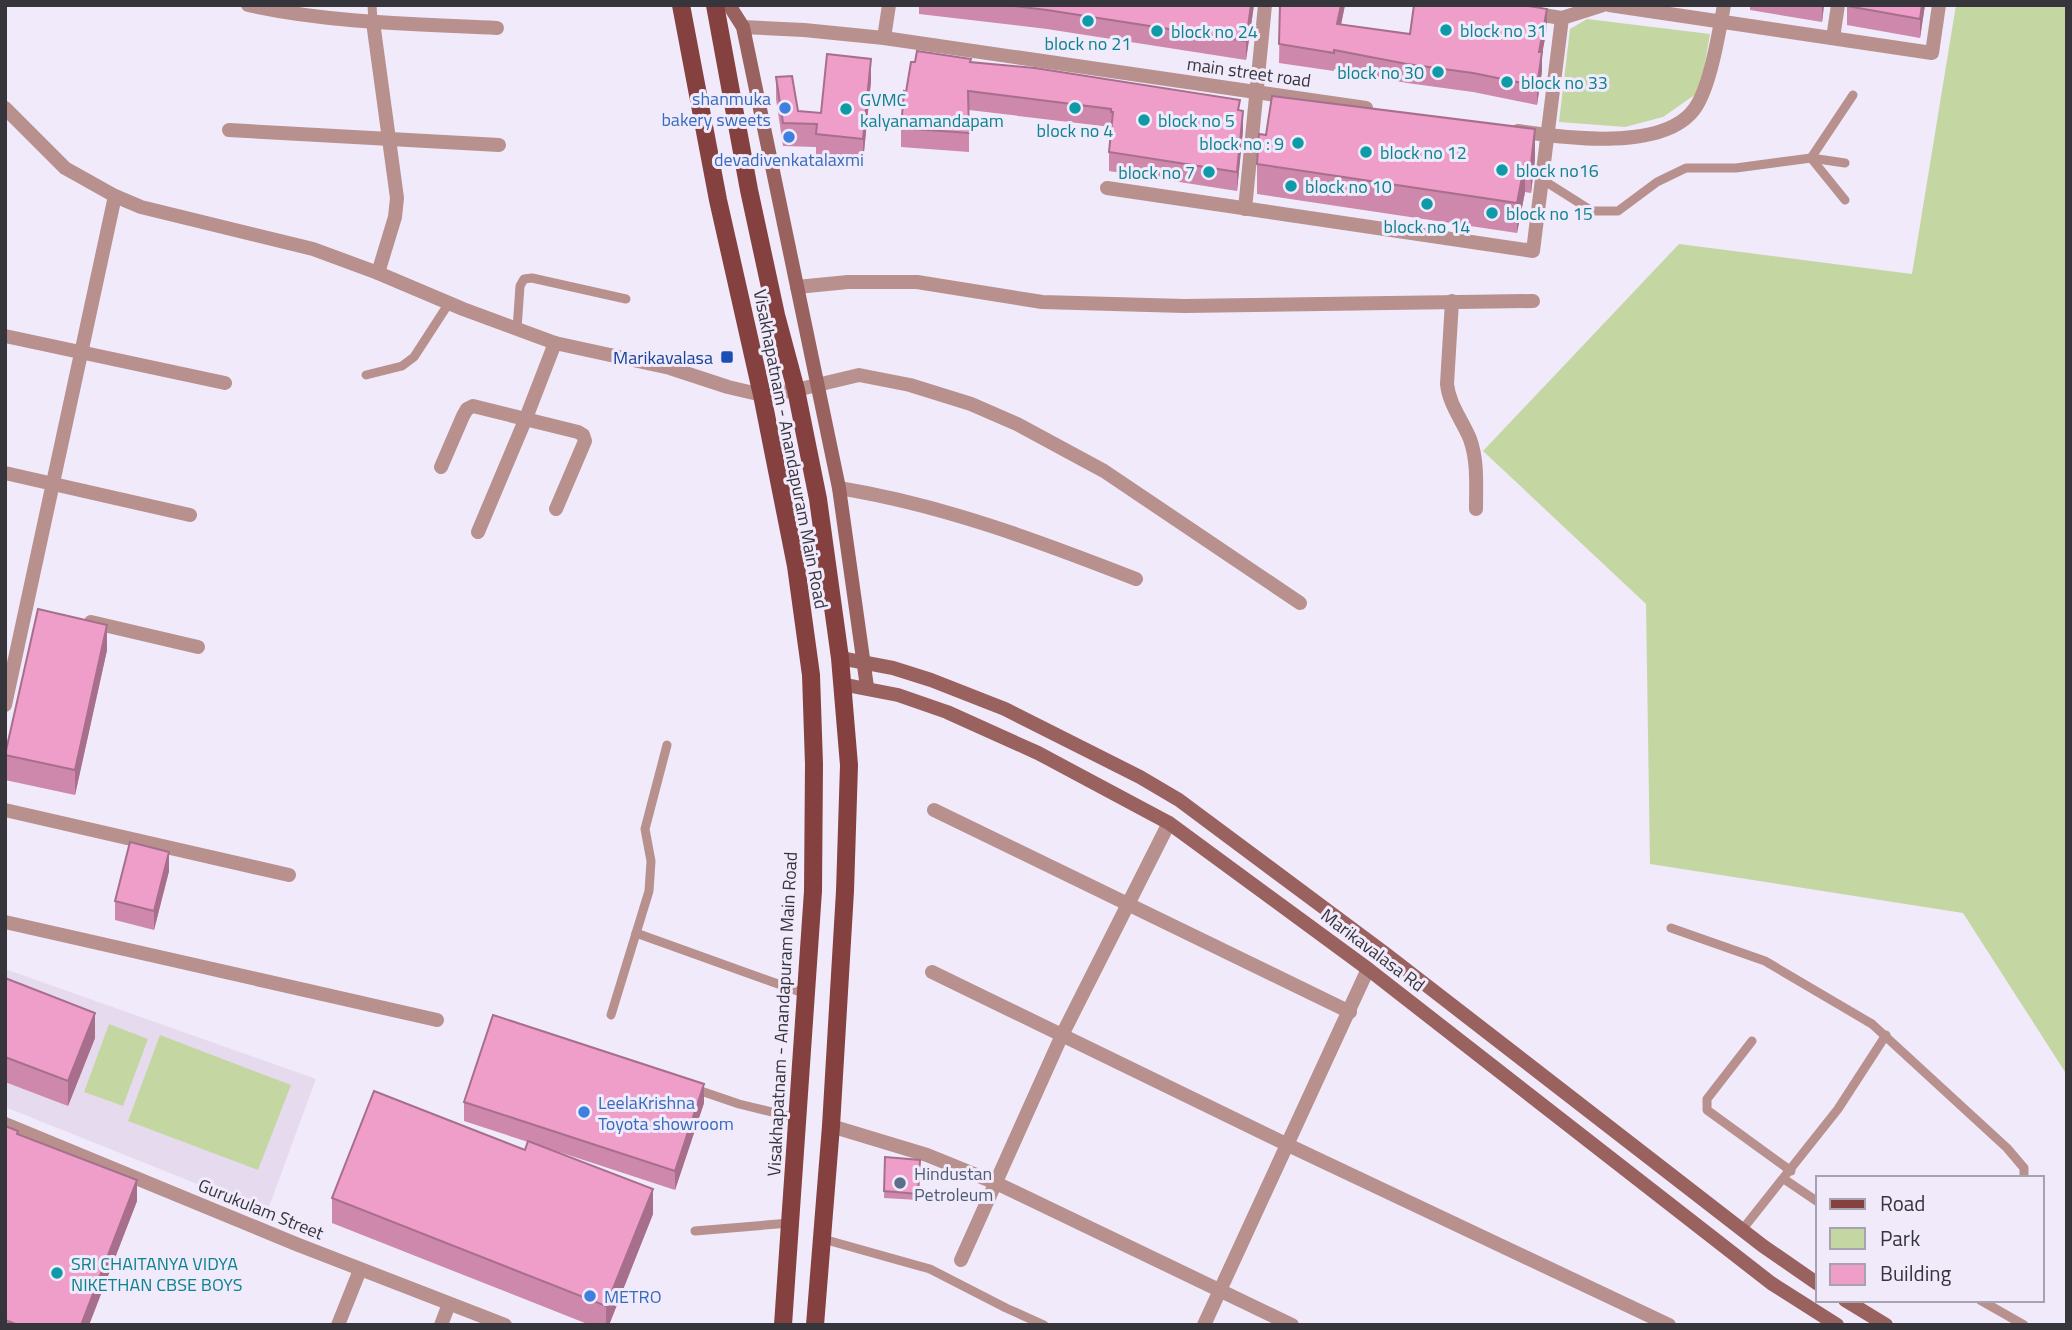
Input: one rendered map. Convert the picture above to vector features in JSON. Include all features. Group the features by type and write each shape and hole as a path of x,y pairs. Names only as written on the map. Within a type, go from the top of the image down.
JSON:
{"main road":[{"name":"Visakhapatnam - Anandapuram Main Road","path":"681,5 718,200 762,395 796,566 811,675 814,764 813,891 783,1325"},
{"name":"Visakhapatnam - Anandapuram Main Road","path":"715,5 749,190 776,315 796,390 818,499 840,658 849,765 845,891 831,1126 815,1325"}],"street":[{"path":"248,5 300,16 497,28"},
{"path":"729,5 743,27 839,488 867,687"},
{"path":"884,38 890,5"},
{"path":"1245,209 1265,5"},
{"path":"1512,10 1562,18 1603,5"},
{"path":"1609,5 1933,52 1940,5"},
{"path":"1509,130 1549,136 1617,139 1650,135 1683,120 1697,106 1701,95 1724,5"},
{"path":"1833,38 1838,5"},
{"path":"1107,188 1533,251 1562,18"},
{"path":"373,22 397,198 395,217 378,273"},
{"name":"main street road","path":"743,27 884,38 1376,110"},
{"path":"5,108 65,168 115,196 142,207 313,249 517,330 555,342 670,368 762,395 859,375 910,384 971,404 1017,424 1104,471 1300,603"},
{"path":"229,130 499,145"},
{"path":"5,705 33,609 53,483 115,196"},
{"path":"797,287 848,282 917,282 1042,302 1184,306 1533,301"},
{"path":"1452,301 1447,384 1449,396 1470,441 1475,463 1476,509"},
{"path":"5,336 225,383"},
{"path":"478,532 555,342"},
{"path":"441,467 467,409 480,407 583,435 585,441 556,509"},
{"path":"5,473 190,515"},
{"path":"839,488 887,496 957,513 1054,546 1136,579"},
{"path":"79,620 198,647"},
{"name":"Marikavalasa Rd","path":"840,658 863,661 931,680 1005,709 1140,777 1179,800 1353,928 1702,1201 1816,1283"},
{"name":"Marikavalasa Rd","path":"841,684 898,695 947,712 1038,753 1169,823 1368,969 1771,1283 1837,1325"},
{"path":"5,810 289,875"},
{"path":"934,810 1350,1012"},
{"path":"961,1260 1062,1035 1169,823"},
{"path":"5,922 437,1020"},
{"path":"1204,1325 1368,969"},
{"path":"932,972 1288,1145 1669,1325"},
{"name":"Gurukulam Street","path":"5,1124 360,1270 505,1325"},
{"path":"831,1126 927,1155 996,1183 1292,1325"},
{"path":"1689,1219 1702,1201"},
{"path":"338,1325 360,1270"},
{"path":"1848,1302 1886,1325"},
{"path":"440,1325 449,1304"}],"lane":[{"path":"372,5 373,22"},
{"path":"1811,159 1853,95"},
{"path":"1811,159 1845,200"},
{"path":"1543,180 1592,211 1618,211 1657,181 1686,168 1736,168 1811,159 1845,163"},
{"path":"517,330 520,286 524,279 532,278 626,299"},
{"path":"366,374 402,366 414,357 449,303"},
{"path":"611,1015 649,891 651,874 645,829 667,745"},
{"path":"1671,928 1765,961 1872,1024 2013,1154 2024,1168 2024,1176"},
{"path":"636,933 807,994"},
{"path":"1742,1230 1838,1109 1886,1035"},
{"path":"1752,1041 1707,1100 1707,1110 1791,1171"},
{"path":"687,1086 739,1104 797,1118"},
{"path":"1784,1179 1816,1201"},
{"path":"695,1231 790,1223"},
{"path":"823,1239 930,1269 1044,1325"},
{"path":"1983,1302 2018,1323"}],"shaded area":[{"path":"5,969 316,1079 267,1212 5,1107"}],"green space":[{"path":"1956,5 2067,5 2067,1075 1963,913 1650,864 1646,604 1483,451 1679,244 1912,274"},
{"path":"1587,19 1710,34 1704,69 1696,94 1663,117 1625,127 1559,122 1570,29"},
{"path":"109,1024 148,1039 123,1106 84,1092"},
{"path":"160,1035 291,1085 258,1170 128,1121"}],"building":[{"path":"1005,5 1251,5 1246,41"},
{"path":"1280,5 1341,5 1337,24 1410,34 1414,5 1522,5 1547,9 1539,52 1542,52 1537,86 1334,50 1334,53 1279,44"},
{"path":"1847,5 1922,5 1920,19"},
{"path":"917,51 971,59 970,62 1035,68 1240,100 1238,110 1243,111 1237,172 1109,152 1113,112 1111,109 968,91 969,133 901,128 904,91 906,92 911,62 915,62"},
{"path":"827,54 871,59 863,139 816,134 817,124 783,123 776,77 792,76 798,111 821,113"},
{"path":"1272,96 1535,129 1531,163 1525,162 1517,203 1257,164 1259,134 1266,135"},
{"path":"38,609 107,625 75,770 5,755"},
{"path":"130,842 169,852 154,911 115,901"},
{"path":"5,978 95,1013 68,1081 5,1057"},
{"name":"LeelaKrishna Toyota showroom","path":"493,1015 704,1084 675,1171 464,1102"},
{"path":"374,1091 525,1150 528,1141 653,1189 606,1306 332,1198"},
{"name":"SRI CHAITANYA VIDYA NIKETHAN CBSE BOYS","path":"5,1126 18,1131 17,1134 137,1180 81,1325 18,1325 5,1320"},
{"path":"885,1157 920,1160 918,1194 884,1191"}],"place":[{"name":"block no 21","path":"1088,21"},
{"name":"block no 31","path":"1446,30"},
{"name":"block no 24","path":"1157,31"},
{"name":"block no 30","path":"1438,72"},
{"name":"block no 33","path":"1507,82"},
{"name":"shanmuka bakery sweets","path":"785,108"},
{"name":"block no 4","path":"1075,108"},
{"name":"GVMC kalyanamandapam","path":"846,109"},
{"name":"block no 5","path":"1144,120"},
{"name":"devadivenkatalaxmi","path":"789,137"},
{"name":"block no : 9","path":"1298,143"},
{"name":"block no 12","path":"1366,152"},
{"name":"block no16","path":"1502,170"},
{"name":"block no 7","path":"1209,172"},
{"name":"block no 10","path":"1291,186"},
{"name":"block no 14","path":"1427,204"},
{"name":"block no 15","path":"1492,213"},
{"name":"Marikavalasa","path":"727,357"},
{"name":"LeelaKrishna Toyota showroom","path":"584,1112"},
{"name":"Hindustan Petroleum","path":"900,1183"},
{"name":"SRI CHAITANYA VIDYA NIKETHAN CBSE BOYS","path":"57,1273"},
{"name":"METRO","path":"590,1296"}]}
